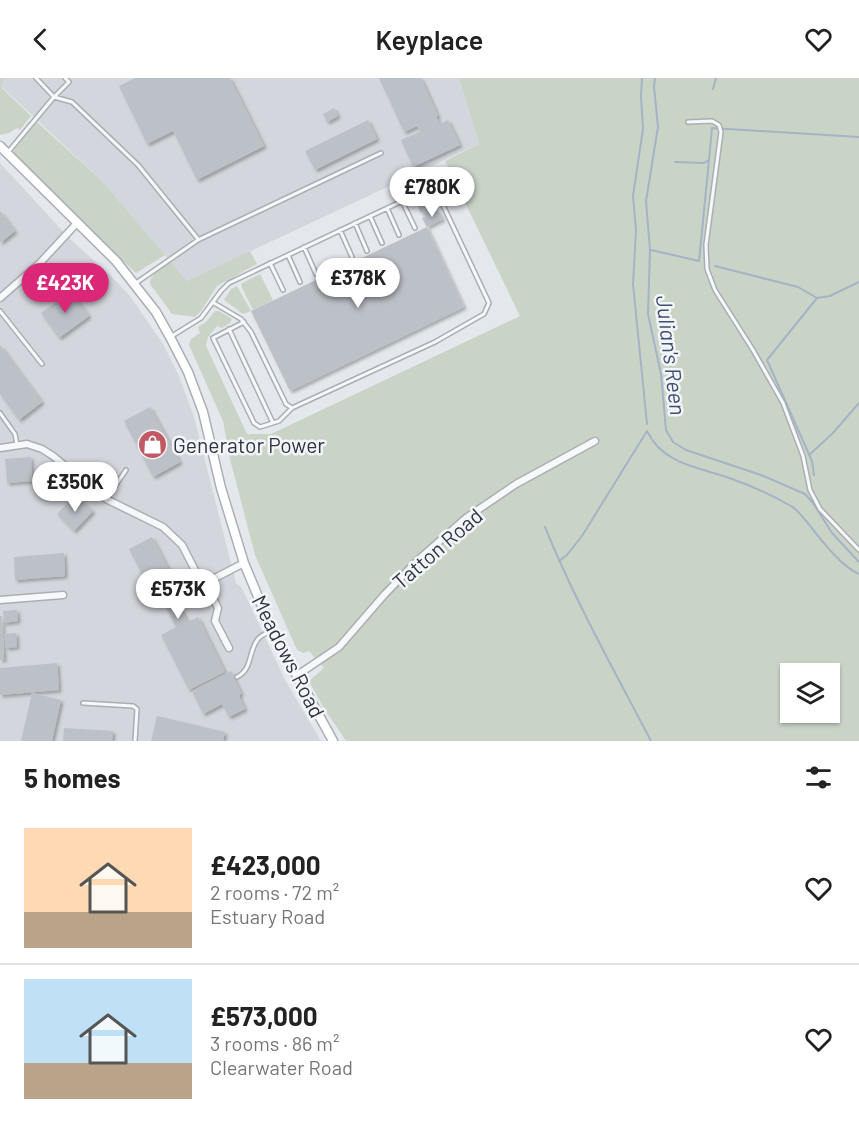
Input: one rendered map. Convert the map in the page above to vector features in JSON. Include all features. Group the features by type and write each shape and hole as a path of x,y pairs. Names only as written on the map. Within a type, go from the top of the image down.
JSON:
{"street":[{"name":"Meadows Road","path":"0,146 116,261 156,312 170,337 188,372 203,412 221,488 244,563 272,630 333,741"},
{"path":"0,298 39,264 77,223"},
{"name":"Tatton Road","path":"296,676 339,647 410,568 466,518 516,484 595,441"},
{"path":"0,448 27,444 42,449 106,499 151,519 168,531 182,545 198,576 204,580 218,608 215,621 229,648"},
{"path":"204,580 211,580 244,563"},
{"path":"0,600 63,595"}],"lane":[{"path":"36,78 54,97 72,102 138,165 198,240"},
{"path":"8,152 69,82 65,78"},
{"path":"687,122 712,121 719,124 721,132 706,245 707,269 715,290 783,403 803,456 810,490 820,509 859,550"},
{"path":"135,284 198,240 381,153"},
{"path":"170,337 201,318 224,287 434,186 489,303 489,307 481,316 435,342 292,408 279,421 260,427 254,423 213,338 244,321"},
{"path":"402,201 415,228"},
{"path":"387,208 399,235"},
{"path":"370,216 382,243"},
{"path":"355,223 367,250"},
{"path":"340,230 352,257"},
{"path":"304,247 316,274"},
{"path":"288,255 300,282"},
{"path":"270,263 283,290"},
{"path":"214,303 244,321 286,404 292,408"},
{"path":"0,311 42,364"},
{"path":"229,329 273,423"},
{"path":"0,413 15,434 17,445"},
{"path":"106,499 126,470"},
{"path":"237,677 246,672 254,646 259,638 272,630"},
{"path":"83,703 133,706 137,709 135,741"}],"shaded area":[{"path":"0,78 4,78 2,88 31,116 20,130 17,128 0,135"},
{"path":"4,78 459,78 479,144 187,281 102,181 2,87"},
{"path":"459,78 859,78 859,741 346,741 309,681 324,668 309,651 303,653 297,650 255,555 230,459 223,421 189,345 191,339 200,333 198,327 206,322 215,311 232,319 222,328 217,326 208,337 206,346 247,434 271,434 520,316 445,161 479,144"},
{"path":"37,122 102,181 165,255 136,273 70,212 15,154 14,150"},
{"path":"0,163 71,240 130,296 163,344 179,376 194,417 236,583 242,588 285,680 321,741 0,741"},
{"path":"250,251 257,264 217,286 195,317 172,314 150,284 155,274 171,262 187,281"},
{"path":"260,274 273,300 253,310 241,284"},
{"path":"237,286 251,311 243,314 224,300 231,289"}],"building":[{"path":"135,78 230,78 264,146 197,180 173,131 147,144 119,86"},
{"path":"379,78 421,78 440,124 448,120 460,145 413,167 401,140 420,132 417,126 404,132"},
{"path":"334,108 338,116 327,122 323,114"},
{"path":"368,120 377,139 315,170 305,151"},
{"path":"426,198 432,200 434,206 432,212 426,214 420,212 418,206 420,200"},
{"path":"438,210 443,219 427,227 422,218"},
{"path":"0,211 15,231 0,243"},
{"path":"427,227 464,307 290,391 251,311"},
{"path":"71,291 89,316 59,338 41,313"},
{"path":"0,345 42,402 19,420 0,394"},
{"path":"150,407 180,462 153,477 124,421"},
{"path":"31,457 32,481 7,483 5,459"},
{"path":"75,495 93,511 74,531 57,514"},
{"path":"152,537 180,591 173,594 188,622 198,617 225,672 189,690 161,635 176,627 162,600 157,603 129,549"},
{"path":"64,553 65,576 15,580 14,557"},
{"path":"17,610 18,621 4,623 3,611"},
{"path":"0,616 2,616 4,660 0,660"},
{"path":"16,633 17,647 6,648 4,634"},
{"path":"57,663 59,690 0,695 0,668"},
{"path":"231,671 245,709 229,717 222,704 203,714 192,691"},
{"path":"32,693 61,700 52,741 21,741"},
{"path":"157,716 225,732 223,741 151,741"},
{"path":"64,728 113,731 112,741 63,741"}],"waterway":[{"path":"642,78 643,129 633,196 636,230 633,284 647,424"},
{"name":"Julian's Reen","path":"655,78 658,127 646,201 650,250 648,314 661,374 666,430 673,442 686,450 761,475 805,494 832,533 859,562"},
{"path":"713,89 716,78"},
{"path":"675,162 704,163 709,160 712,128 859,137"},
{"path":"651,250 699,261 709,160"},
{"path":"715,266 798,287 817,298 830,296 859,282"},
{"path":"814,475 812,461 767,360 817,298"},
{"path":"809,455 833,433 859,403"},
{"path":"559,561 567,555 582,536 647,431 663,452 684,464 747,485 793,507 838,558 859,574"},
{"path":"545,527 582,609 651,741"}],"place":[{"name":"Generator Power","path":"152,444"}]}
